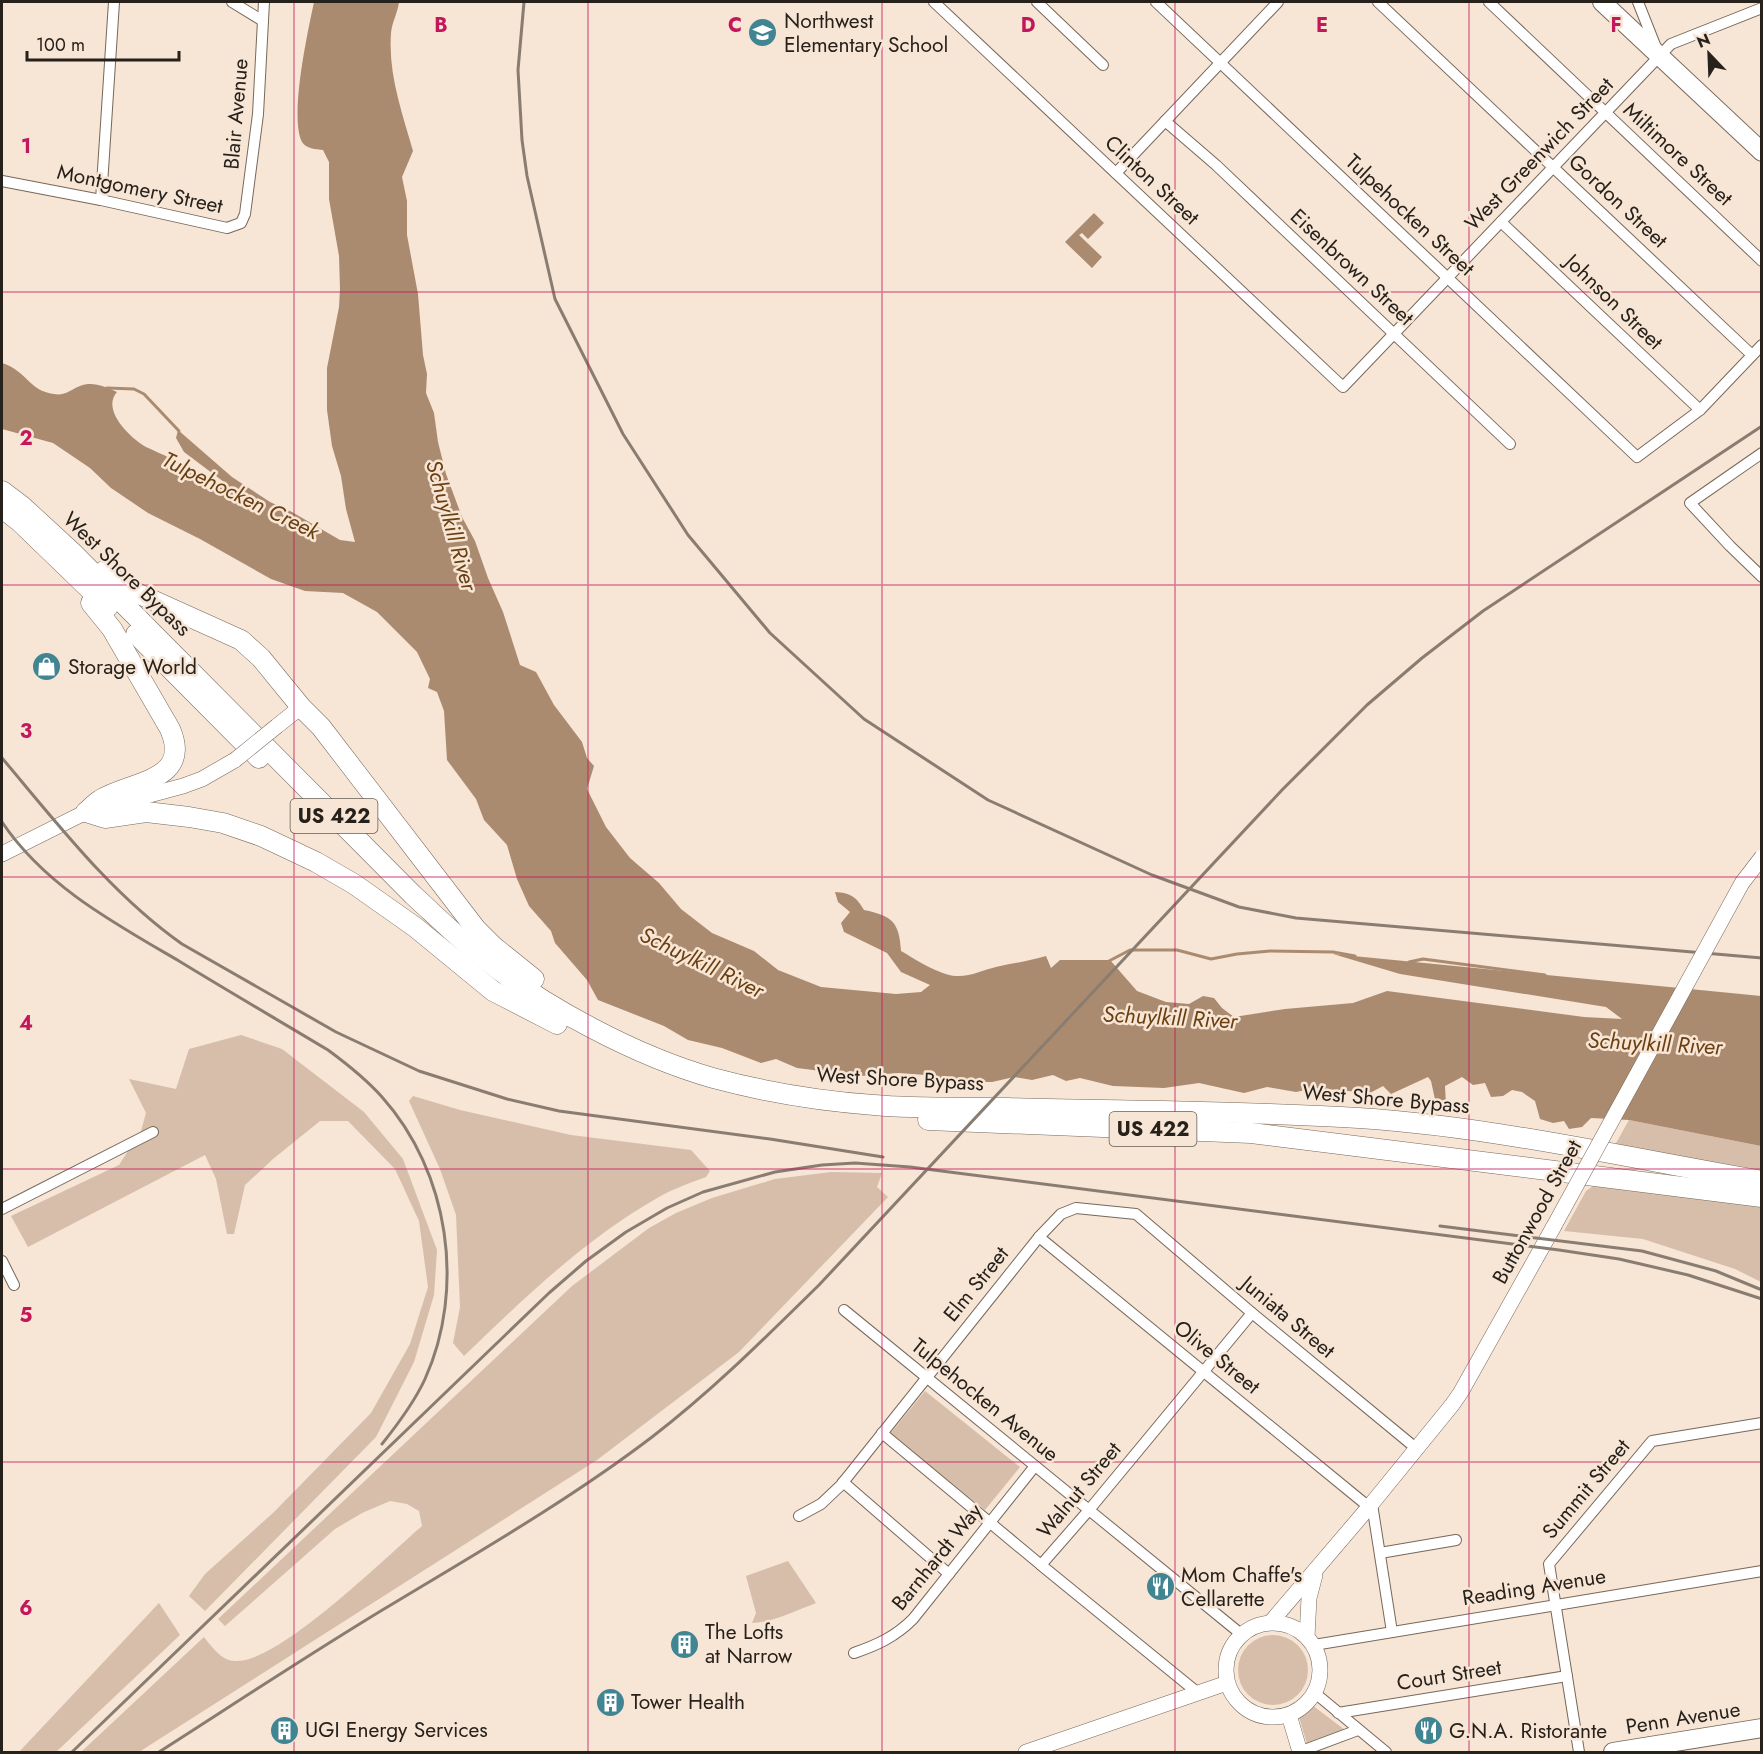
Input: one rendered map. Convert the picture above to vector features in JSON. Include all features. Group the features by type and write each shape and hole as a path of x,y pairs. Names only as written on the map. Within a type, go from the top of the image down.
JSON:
{"highway":[{"path":"2,486 30,501 117,582 241,640 261,658 301,707 321,727 458,907 493,946 549,990 571,1004 712,1077"},
{"name":"West Shore Bypass","path":"2,490 72,552 413,895 483,958 528,990 577,1020 651,1056 712,1077 802,1097 875,1106 1256,1114 1414,1122 1761,1181"},
{"path":"2,510 106,619 167,723 175,741 173,759 161,774 101,799 86,812"},
{"name":"West Shore Bypass","path":"2,510 20,522 410,910 465,959 518,999 558,1024 619,1055 708,1088 799,1110 891,1118 1251,1133 1761,1197"},
{"path":"86,812 105,818 146,812 189,817 243,829 270,840 316,862 381,903 415,927 493,991 558,1024"}],"main road":[{"path":"1602,2 1761,152"},
{"name":"Penn Avenue","path":"1612,1752 1761,1728"}],"street":[{"path":"101,200 114,2"},
{"path":"232,2 263,21"},
{"name":"Blair Avenue","path":"236,226 241,223 245,214 258,114 264,2"},
{"name":"Clinton Street","path":"934,2 1343,387"},
{"path":"1037,2 1104,65"},
{"name":"Tulpehocken Street","path":"1156,2 1637,457 1700,410"},
{"path":"1116,173 1278,2"},
{"name":"Gordon Street","path":"1378,2 1752,355"},
{"name":"Miltimore Street","path":"1489,2 1761,261"},
{"path":"1638,2 1659,56"},
{"name":"West Greenwich Street","path":"1343,387 1671,44 1761,8"},
{"name":"Eisenbrown Street","path":"1165,121 1216,165 1510,444"},
{"name":"Montgomery Street","path":"2,181 228,228 236,226"},
{"name":"Johnson Street","path":"1501,222 1700,410"},
{"path":"1700,410 1761,345"},
{"path":"1761,453 1690,503 1761,577"},
{"path":"2,854 86,812 202,779 235,760 301,707"},
{"name":"Buttonwood Street","path":"1271,1622 1371,1506 1461,1392 1742,883 1761,857"},
{"path":"2,1209 153,1132"},
{"name":"Elm Street","path":"799,1516 821,1504 843,1482 1039,1237 1061,1214 1076,1208 1136,1214"},
{"name":"Juniata Street","path":"1136,1214 1416,1449"},
{"name":"Olive Street","path":"1039,1237 1371,1506"},
{"path":"2,1261 14,1285"},
{"name":"Tulpehocken Avenue","path":"843,1310 1241,1634"},
{"name":"Walnut Street","path":"1198,1693 1041,1565 1252,1313"},
{"name":"Summit Street","path":"1555,1605 1549,1564 1652,1441 1761,1423"},
{"path":"882,1433 1041,1565"},
{"name":"Barnhardt Way","path":"854,1653 896,1635 912,1619 1035,1466"},
{"path":"843,1482 949,1574"},
{"path":"1371,1506 1392,1632"},
{"path":"1380,1552 1456,1540"},
{"name":"Buttonwood Street","path":"1310,1641 1309,1598 1319,1567"},
{"name":"Reading Avenue","path":"1310,1641 1392,1632 1761,1571"},
{"path":"1555,1605 1579,1752"},
{"path":"1271,1622 1293,1629 1310,1641 1320,1667 1320,1677 1315,1693 1302,1708 1277,1718 1255,1714 1237,1701 1227,1683 1225,1671 1228,1652 1241,1634 1250,1627 1271,1622"},
{"name":"Court Street","path":"1338,1713 1567,1676"},
{"path":"1027,1752 1227,1683"},
{"path":"1315,1693 1386,1752"},
{"path":"1288,1715 1299,1752 1358,1730"}],"shaded area":[{"path":"241,1035 282,1049 364,1112 403,1159 437,1250 434,1295 414,1362 376,1437 205,1611 189,1596 205,1574 274,1512 371,1413 410,1344 428,1287 419,1221 395,1169 348,1121 320,1121 245,1185 234,1234 227,1234 216,1179 205,1155 28,1247 11,1216 119,1165 141,1131 146,1113 129,1079 176,1089 189,1049"},
{"path":"413,1096 460,1110 571,1135 691,1150 710,1171 706,1177 659,1197 606,1231 556,1270 464,1356 453,1343 460,1307 456,1215 440,1169 409,1101"},
{"path":"1629,1120 1761,1146 1761,1170 1615,1145"},
{"path":"831,1172 882,1173 877,1187 888,1197 739,1352 597,1460 139,1752 81,1752 204,1637 226,1659 235,1661 254,1657 304,1628 359,1583 422,1526 419,1511 407,1504 390,1501 362,1513 335,1529 225,1626 218,1619 572,1286 649,1228 676,1213 712,1198 775,1179"},
{"path":"1593,1186 1761,1204 1761,1282 1735,1269 1643,1239 1564,1231 1586,1191"},
{"path":"925,1391 1020,1467 985,1510 890,1434"},
{"path":"788,1561 816,1603 776,1618 752,1623 756,1613 746,1576"},
{"path":"159,1603 180,1635 56,1752 19,1752"},
{"path":"1273,1635 1286,1638 1298,1645 1305,1657 1308,1670 1305,1683 1298,1695 1286,1702 1273,1705 1260,1702 1248,1695 1241,1683 1238,1670 1241,1657 1248,1645 1260,1638"},
{"path":"1312,1705 1345,1730 1307,1744 1299,1717"}],"water":[{"path":"314,2 399,2 392,29 391,48 397,93 413,151 402,177 407,201 407,235 418,294 423,355 427,374 426,393 434,413 446,474 503,612 520,665 536,672 554,705 582,742 587,758 594,766 587,789 606,827 630,858 659,883 681,909 712,933 754,951 778,970 821,987 896,994 921,992 930,985 901,972 887,953 844,932 841,923 850,912 838,902 835,892 852,896 864,910 892,921 896,926 901,951 942,973 956,976 966,975 1046,956 1051,968 1060,960 1110,960 1137,991 1166,1002 1189,1004 1203,996 1214,998 1234,1017 1285,1009 1353,1003 1387,991 1584,1017 1622,1019 1606,1007 1400,974 1333,954 1761,996 1761,1146 1629,1120 1591,1118 1582,1127 1569,1129 1564,1121 1553,1123 1540,1119 1535,1101 1522,1092 1512,1090 1503,1096 1491,1097 1485,1083 1473,1085 1462,1077 1445,1086 1446,1105 1441,1106 1436,1104 1428,1077 1391,1094 1383,1086 1370,1093 1315,1088 1296,1092 1267,1087 1244,1093 1199,1083 1164,1088 1113,1086 1080,1078 1066,1081 1053,1075 1032,1080 1014,1077 992,1082 953,1082 925,1075 899,1073 861,1076 797,1068 776,1059 761,1063 722,1048 688,1040 664,1026 598,1000 587,980 555,943 551,931 529,906 517,879 507,845 484,820 476,799 447,760 444,711 437,692 428,688 430,679 417,652 377,612 343,593 305,591 271,579 148,513 111,488 90,468 53,443 2,429 2,363 17,370 39,389 54,394 94,384 117,392 113,399 115,415 132,437 146,447 171,459 202,481 216,486 223,486 224,482 184,452 176,438 178,430 232,477 270,502 340,540 355,542 332,446 327,410 327,368 339,307 340,289 339,256 329,199 329,162 323,150 311,148 302,142 299,130 301,73"},
{"path":"1094,213 1104,223 1088,239 1082,233 1079,235 1102,257 1092,268 1065,242"}],"waterway":[{"path":"107,388 134,389 144,394 179,431"},
{"path":"1109,961 1130,950 1177,950 1211,959 1270,951 1333,952 1355,956"},
{"path":"1409,962 1423,959 1545,975"}],"railway":[{"path":"524,2 518,70 522,140 527,176 555,299 623,434 688,535 770,633 864,719 988,800 1152,875 1239,907 1296,918 1762,958"},
{"path":"159,1752 327,1644 554,1505 620,1461 696,1401 738,1364 819,1285 1282,790 1367,705 1422,658 1483,611 1762,426"},
{"path":"2,758 108,880 156,924 182,944 336,1032 419,1071 507,1099 559,1111 770,1139 883,1157"},
{"path":"2,822 19,845 39,865 82,901 335,1055 376,1090 405,1127 423,1160 436,1195 444,1232 447,1270 445,1307 438,1344 421,1388 382,1444"},
{"path":"72,1752 549,1293 586,1261 626,1232 667,1208 703,1192 775,1172 855,1163 910,1167 1559,1250 1619,1259 1688,1275 1762,1299"},
{"path":"1440,1226 1642,1251 1716,1271 1762,1290"}],"place":[{"name":"Northwest Elementary School","path":"763,33"},
{"name":"Storage World","path":"47,667"},
{"name":"Mom Chaffe's Cellarette","path":"1160,1587"},
{"name":"The Lofts at Narrow","path":"684,1644"},
{"name":"Tower Health","path":"610,1702"},
{"name":"UGI Energy Services","path":"284,1730"},
{"name":"G.N.A. Ristorante","path":"1428,1731"}],"water label":[{"name":"Tulpehocken Creek","path":"241,495"},
{"name":"Schuylkill River","path":"452,525"},
{"name":"Schuylkill River","path":"702,962"},
{"name":"Schuylkill River","path":"1170,1017"},
{"name":"Schuylkill River","path":"1655,1043"}]}
